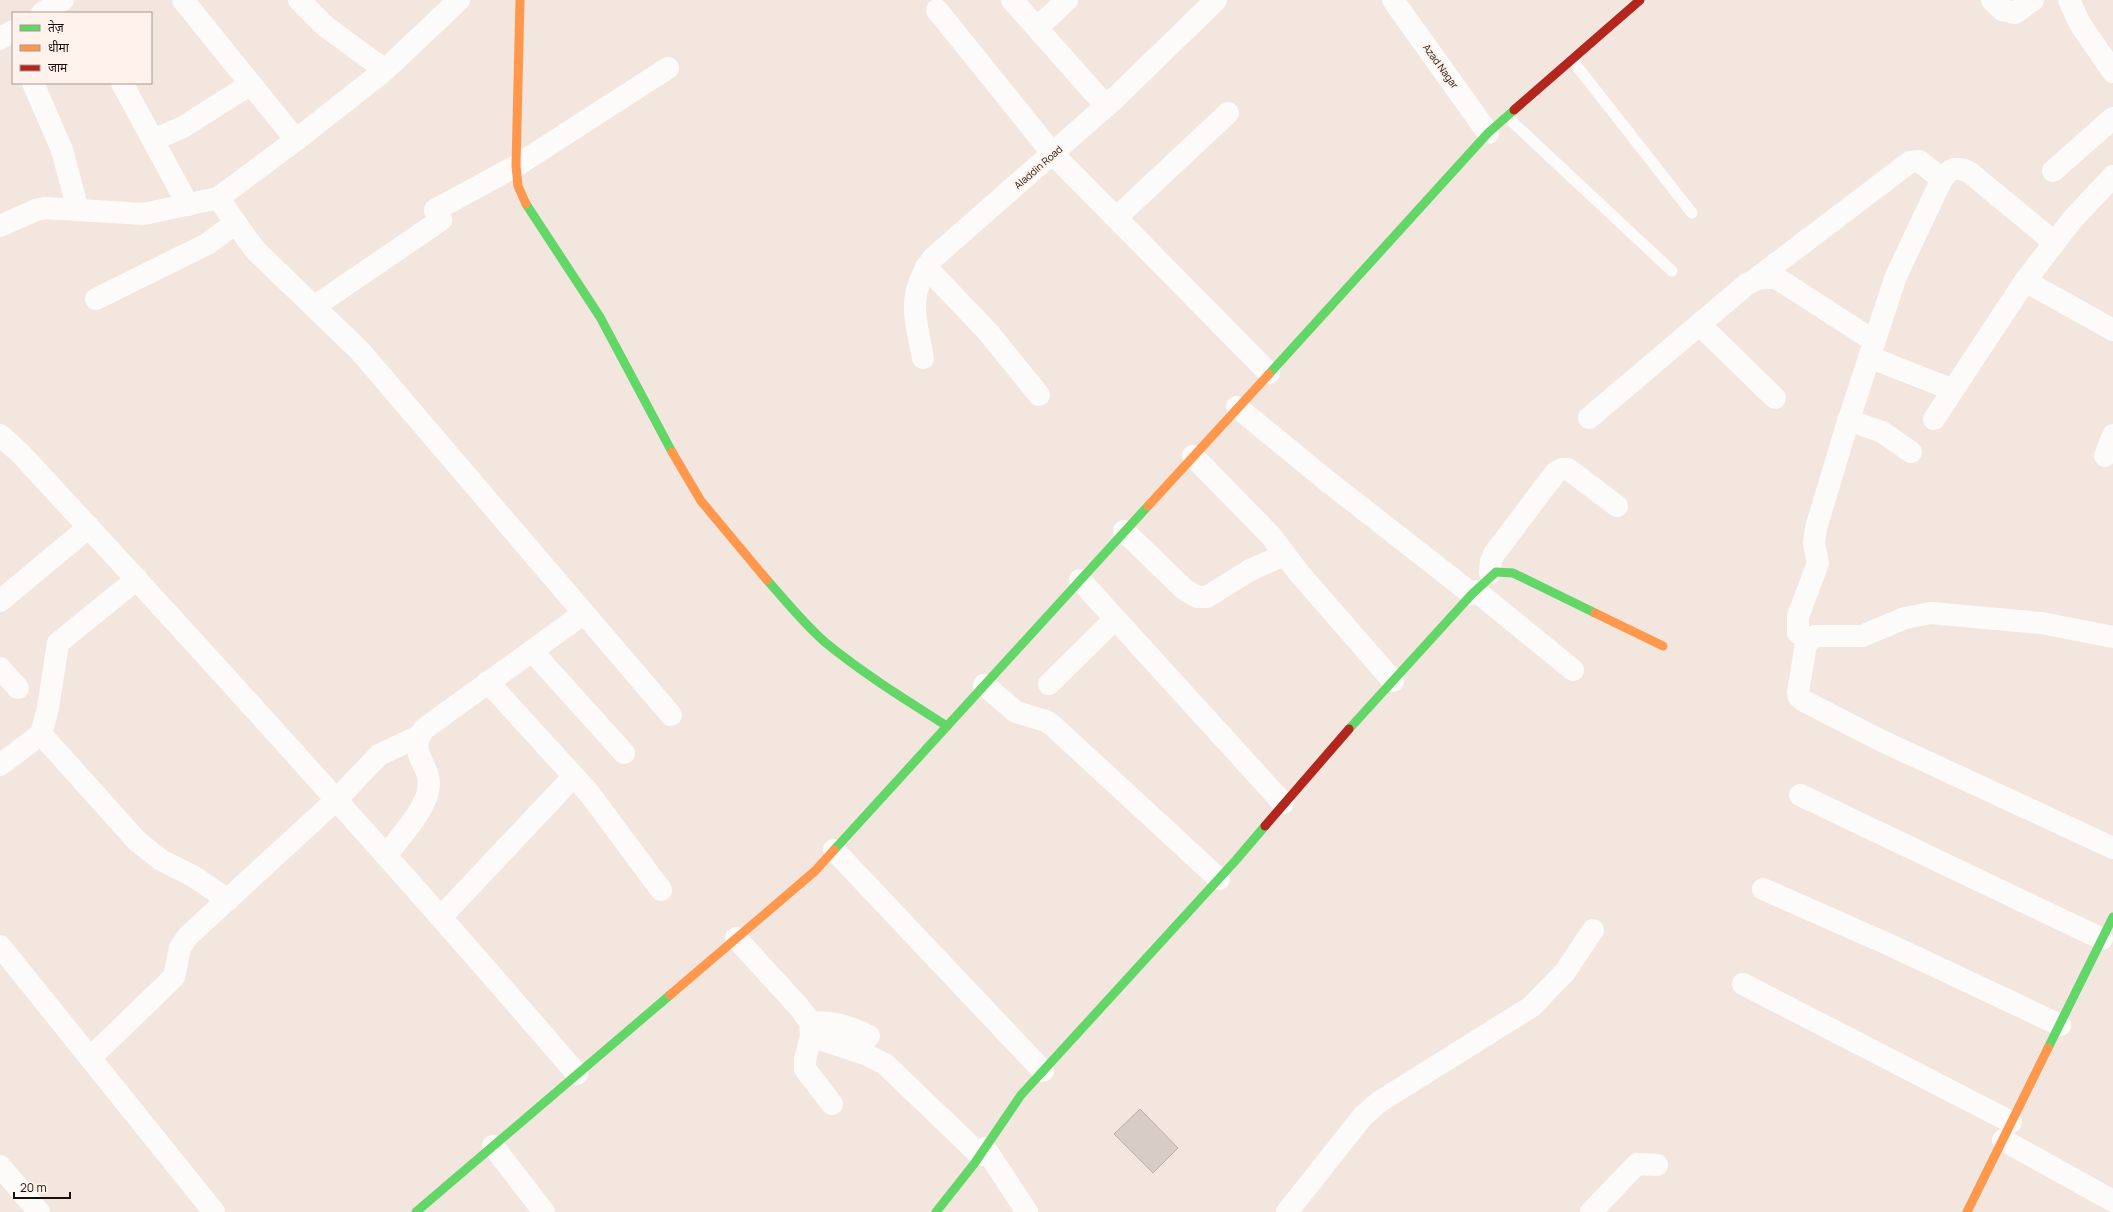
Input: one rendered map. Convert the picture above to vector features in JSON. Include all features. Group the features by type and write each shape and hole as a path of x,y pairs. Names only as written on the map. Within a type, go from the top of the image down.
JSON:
{"street":[{"path":"44,12 63,0"},
{"path":"182,0 296,140"},
{"path":"299,0 325,26 385,70"},
{"path":"0,226 36,210 45,208 134,215 153,213 218,198 233,189 385,70 459,0"},
{"path":"520,0 516,166 518,186 527,208 600,317 683,473 701,501 751,562 806,624 825,642 867,675 947,726"},
{"path":"1012,0 1106,106"},
{"path":"1037,28 1067,0"},
{"name":"Aladdin Road","path":"923,358 914,308 921,278 926,267 933,258 1106,106 1216,0"},
{"name":"Azad Nagar","path":"1393,0 1488,132"},
{"path":"416,1212 815,871 1488,132 1640,0"},
{"path":"1992,0 2002,10 2015,13 2033,0"},
{"path":"2069,0 2080,24 2113,72"},
{"path":"937,10 1053,154 1269,373"},
{"path":"315,306 438,215 668,68"},
{"path":"33,84 62,150 78,210"},
{"path":"123,84 188,205"},
{"path":"153,140 183,127 251,84"},
{"path":"1116,218 1228,113"},
{"path":"2053,171 2113,118"},
{"path":"1589,418 1748,284 1910,162 1918,161 1942,180"},
{"path":"1810,639 1798,633 1797,622 1816,573 1818,563 1814,538 1816,528 1848,420 1896,276 1942,180 1949,170 1958,167 1969,172 2054,242"},
{"path":"1934,419 2025,281 2054,242 2113,176"},
{"path":"218,198 255,250 270,267 315,306 365,357 583,614 671,715"},
{"path":"96,300 207,244 236,223"},
{"path":"926,267 988,332 1039,395"},
{"path":"1757,278 1769,277 1778,279 1871,349 1953,390"},
{"path":"2025,281 2113,330"},
{"path":"1700,325 1775,398"},
{"path":"1238,407 1326,480 1474,592 1573,670"},
{"path":"1848,420 1882,432 1911,452"},
{"path":"0,435 20,453 137,579 442,916 577,1074"},
{"path":"2105,456 2113,435"},
{"path":"1194,456 1257,520 1284,555 1392,682"},
{"path":"936,1212 983,1152 1021,1095 1219,879 1283,804 1392,682 1474,592 1484,584 1490,574 1491,561 1500,545 1556,472 1562,469 1568,469 1617,506"},
{"path":"0,601 89,527"},
{"path":"1124,531 1184,589 1201,598 1212,595 1250,570 1284,555"},
{"path":"1490,574 1497,570 1513,573 1663,646"},
{"path":"0,765 41,734 48,708 58,643 137,579"},
{"path":"1080,580 1283,804"},
{"path":"2113,637 2041,623 1931,613 1905,618 1862,636 1822,635 1810,639 1806,644 1798,692 1799,697 1804,701 1882,741 2113,848"},
{"path":"90,1058 174,977 179,953 184,942 336,800 379,755 419,736 424,729 583,614"},
{"path":"1049,684 1115,619"},
{"path":"532,650 624,753"},
{"path":"0,668 18,688"},
{"path":"488,682 589,793 661,890"},
{"path":"984,685 1016,712 1039,719 1052,725 1219,879"},
{"path":"41,734 137,841 161,860 193,876 228,900"},
{"path":"386,855 418,812 426,794 429,783 418,750 419,736"},
{"path":"442,916 574,776"},
{"path":"1800,795 2102,939"},
{"path":"834,850 1042,1071"},
{"path":"1763,889 1890,945 2060,1025"},
{"path":"1967,1212 2113,917"},
{"path":"1287,1212 1363,1116 1380,1102 1531,1007 1565,972 1593,930"},
{"path":"736,938 799,1007 810,1029 805,1069 832,1104"},
{"path":"0,946 214,1212"},
{"path":"1743,984 2007,1131 2113,1201"},
{"path":"810,1029 832,1022 848,1026 869,1036"},
{"path":"810,1029 885,1064 983,1152 1027,1212"},
{"path":"493,1146 544,1212"},
{"path":"1591,1212 1637,1164 1658,1165"},
{"path":"0,1166 39,1212"}],"lane":[{"path":"1572,60 1692,213"},
{"path":"1507,117 1672,271"}],"building":[{"path":"1140,1109 1178,1148 1153,1173 1114,1134"}],"traffic: fast":[{"path":"1269,374 1488,133 1514,110"},
{"path":"526,204 600,317 672,452"},
{"path":"834,850 1148,506"},
{"path":"1349,729 1472,594 1496,572 1513,573 1595,613"},
{"path":"767,580 826,643 870,676 947,726"},
{"path":"936,1212 974,1164 1021,1095 1236,860 1265,826"},
{"path":"2048,1048 2113,917"},
{"path":"416,1212 670,995"}],"traffic: slow":[{"path":"520,0 516,166 518,186 526,204"},
{"path":"1148,506 1269,374"},
{"path":"672,452 701,501 767,580"},
{"path":"1595,613 1663,646"},
{"path":"670,995 815,871 834,850"},
{"path":"1967,1212 2048,1048"}],"traffic: jam":[{"path":"1514,110 1640,0"},
{"path":"1265,826 1349,729"}]}
